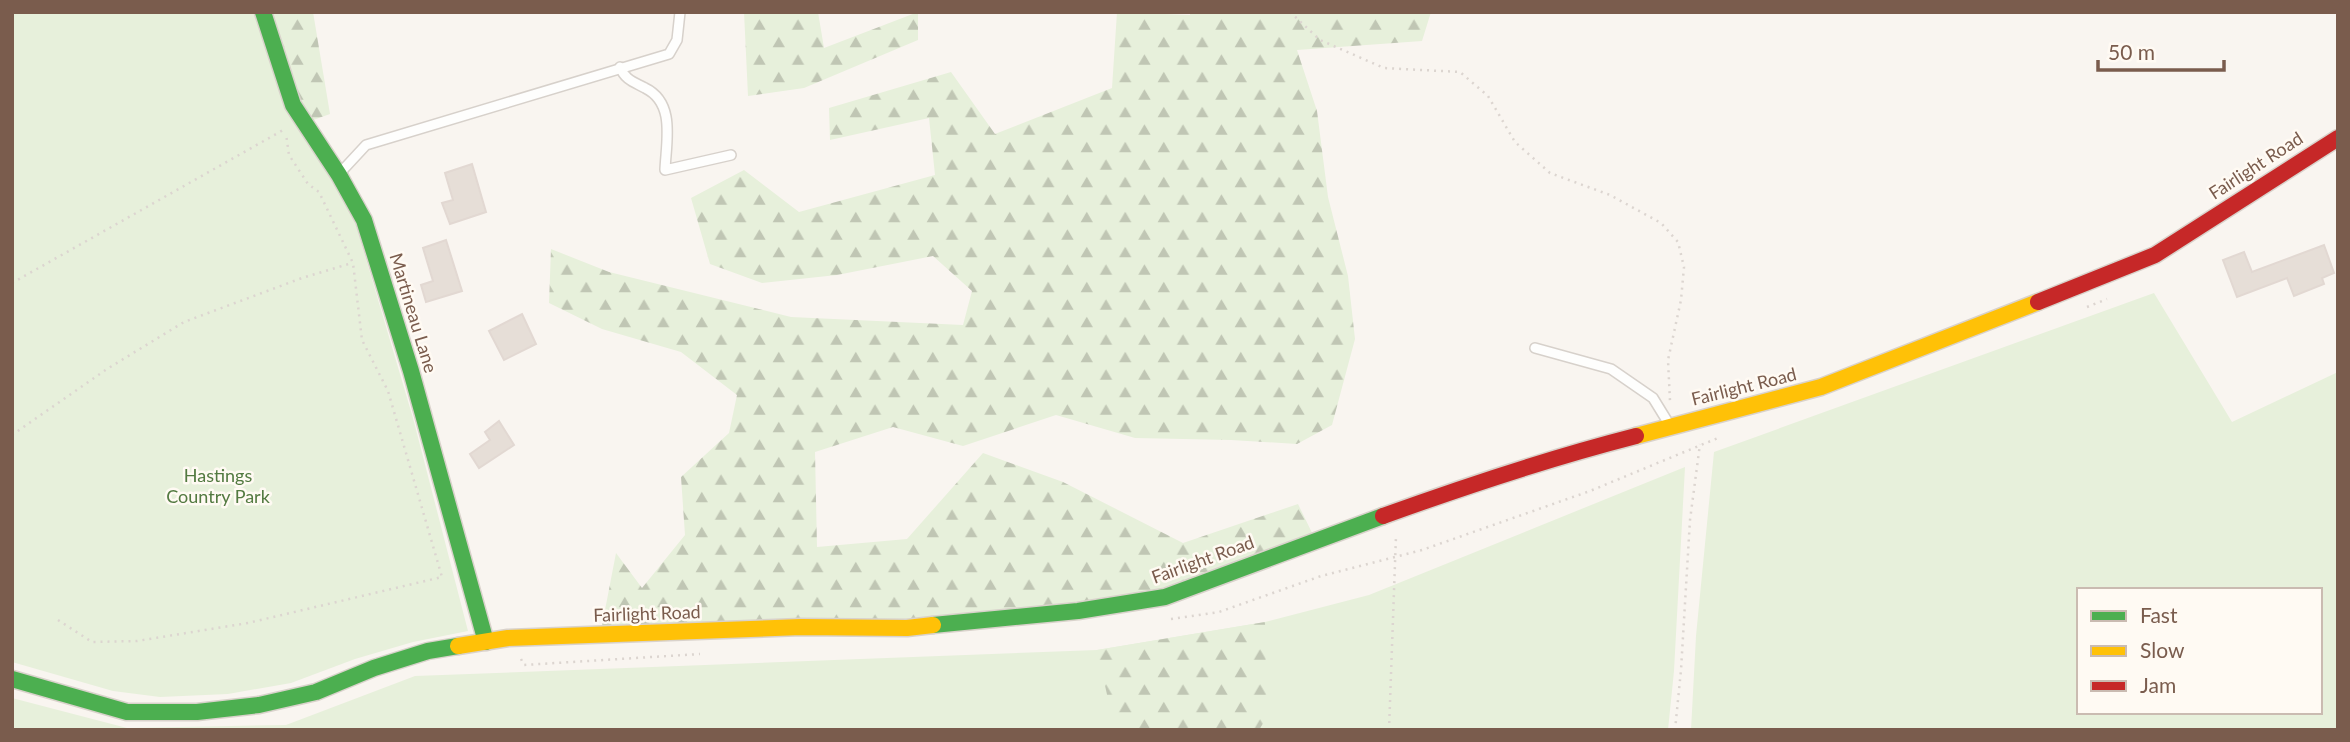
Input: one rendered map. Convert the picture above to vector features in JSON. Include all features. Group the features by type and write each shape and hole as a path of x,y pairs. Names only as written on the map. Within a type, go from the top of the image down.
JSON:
{"street":[{"name":"Martineau Lane","path":"263,12 293,105 339,175 364,220 411,371 486,642"},
{"name":"Fairlight Road","path":"12,679 127,712 197,712 259,705 316,692 374,668 428,651 508,638 801,627 907,628 1078,611 1165,597 1231,570 1397,511 1583,450 1821,387 1895,360 2155,255 2338,138"}],"lane":[{"path":"339,175 366,145 669,54 677,40 680,12"},
{"path":"621,67 624,76 658,97 667,113 665,170 731,155"},
{"path":"1535,348 1611,369 1653,398 1670,425"}],"path":[{"path":"1290,12 1321,40 1384,68 1460,72 1488,96 1515,142 1550,173 1609,195 1661,223 1678,242 1684,267 1681,300 1668,360 1670,425"},
{"path":"12,284 285,129 289,155 309,184 319,192 352,262 362,340 388,391 442,577 248,623 136,641 92,642 58,620"},
{"path":"12,435 107,369 184,322 352,262"},
{"path":"1675,730 1690,520 1704,417"},
{"path":"1389,730 1397,511"}],"green space":[{"name":"Hastings Country Park","path":"12,12 254,12 356,225 413,418 468,631 413,642 355,659 291,683 228,694 160,697 113,691 12,662"},
{"path":"263,12 313,12 330,114 305,123"},
{"path":"744,12 818,12 824,48 918,12 918,40 804,88 748,96"},
{"path":"1117,12 1190,15 1190,12 1431,12 1422,41 1297,50 1317,111 1328,197 1348,276 1355,339 1332,425 1297,444 1135,438 1056,415 963,446 893,427 815,452 817,547 907,539 983,453 1063,482 1183,543 1298,504 1316,541 1165,597 907,628 600,636 616,553 642,588 685,535 681,477 729,433 737,395 681,352 602,329 549,303 551,249 609,272 791,317 963,325 972,291 933,256 837,275 762,283 710,264 691,198 744,170 799,212 935,175 929,118 830,140 829,108 951,72 995,134 1112,88"},
{"path":"2154,293 2232,422 2338,372 2338,730 1691,730 1696,636 1714,452"},
{"path":"1685,467 1674,671 1668,730 12,730 12,698 127,728 286,725 415,676 1097,650 1265,622 1369,595"},
{"path":"1265,622 1267,717 1259,730 1115,730 1097,650"}],"building":[{"path":"472,164 486,212 450,224 442,203 453,200 445,173"},
{"path":"446,240 462,291 426,302 421,285 433,281 423,248"},
{"path":"2324,245 2334,273 2322,278 2324,284 2294,296 2287,278 2237,297 2223,260 2244,252 2252,272"},
{"path":"522,314 536,344 504,360 489,331"},
{"path":"499,421 514,445 479,468 470,454 490,440 485,432"}],"traffic: fast":[{"path":"263,12 293,105 339,175 364,220 411,371 486,642"},
{"path":"933,625 1078,611 1165,597 1383,516"},
{"path":"12,679 127,712 197,712 259,705 316,692 374,668 428,651 458,646"}],"traffic: slow":[{"path":"1636,436 1821,387 2038,302"},
{"path":"458,646 508,638 801,627 907,628 933,625"}],"traffic: jam":[{"path":"2038,302 2155,255 2338,138"},
{"path":"1383,516 1508,473 1636,436"}]}
